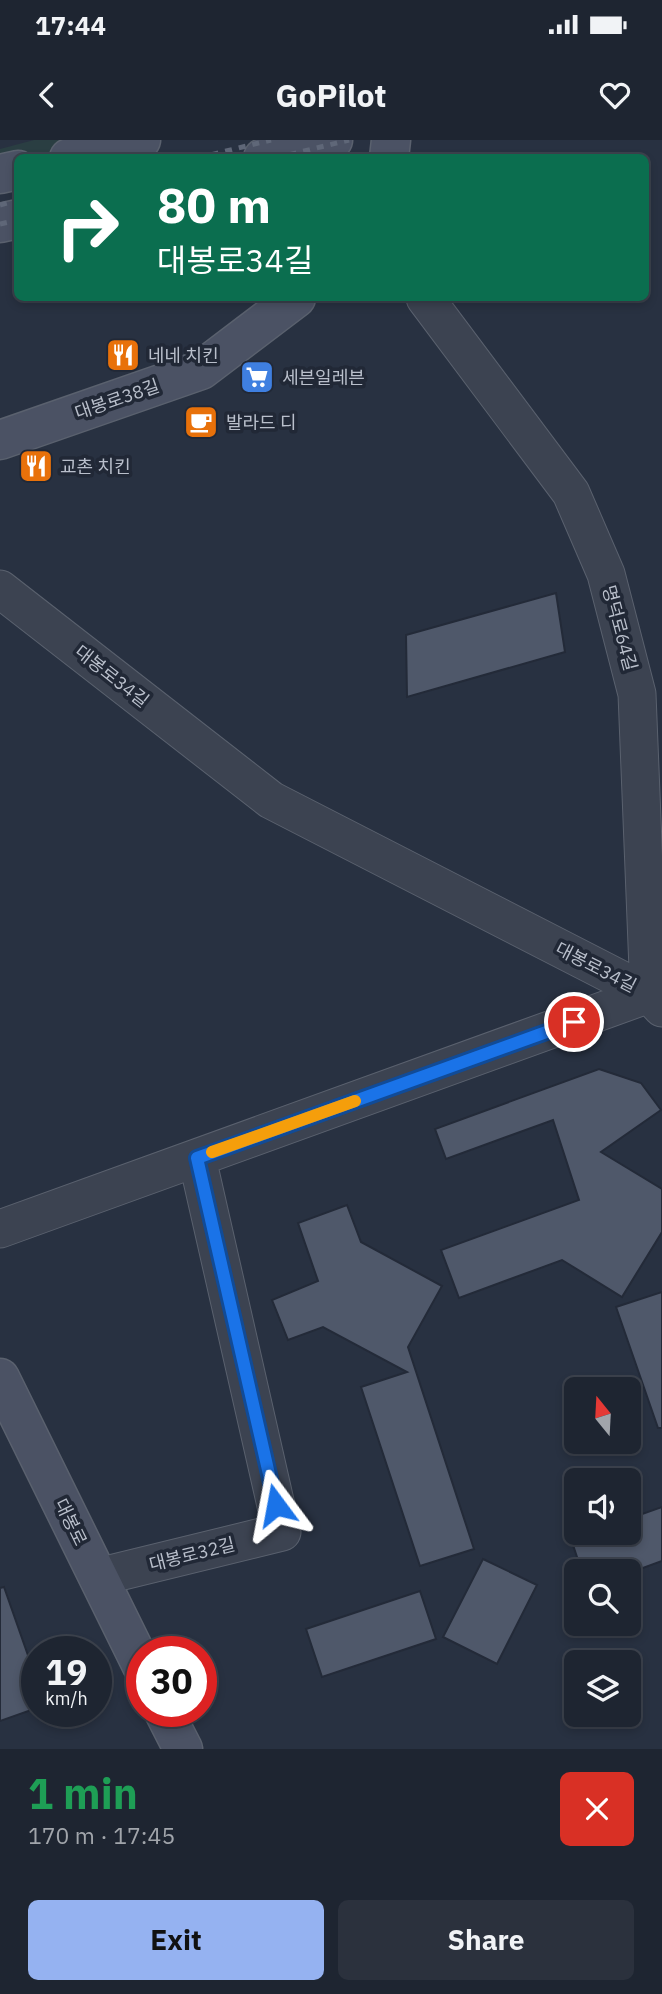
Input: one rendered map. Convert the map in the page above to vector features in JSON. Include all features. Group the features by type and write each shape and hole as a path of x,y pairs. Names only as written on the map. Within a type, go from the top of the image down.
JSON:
{"street":[{"path":"85,154 141,140"},
{"path":"280,154 334,140"},
{"name":"대봉로38길","path":"0,440 201,370 292,301"},
{"name":"명덕로64길","path":"427,301 570,493 606,574 637,694 656,1001"},
{"name":"대봉로34길","path":"0,589 271,800 656,1001"},
{"name":"대봉로34길","path":"0,1229 197,1158 656,1001"},
{"name":"대봉로32길","path":"98,1577 282,1532 197,1158"},
{"name":"대봉로","path":"0,1378 127,1636"},
{"path":"172,1727 183,1749"}],"green space":[{"path":"34,140 141,140 82,154 14,154 14,162 0,174 0,149"}],"building":[{"path":"556,593 565,652 407,697 406,635"},
{"path":"599,1069 641,1083 661,1110 601,1152 662,1189 662,1232 622,1297 562,1260 459,1298 441,1250 579,1200 553,1120 446,1159 435,1129"},
{"path":"347,1205 361,1242 442,1286 408,1347 474,1549 420,1566 361,1387 407,1372 323,1327 288,1340 272,1300 318,1281 298,1223"},
{"path":"662,1292 662,1428 658,1428 616,1307"},
{"path":"662,1507 662,1561 641,1569 641,1559 578,1559 573,1545 641,1545 641,1514"},
{"path":"483,1559 537,1585 497,1664 443,1637"},
{"path":"4,1587 21,1636 21,1714 0,1721 0,1588"},
{"path":"420,1591 436,1639 322,1677 306,1629"}],"railway":[{"path":"214,154 271,140"},
{"path":"292,154 349,140"},
{"path":"0,205 14,201"},
{"path":"0,224 14,221"}],"slow traffic":[{"path":"212,1152 355,1101"}],"place":[{"name":"네네 치킨","path":"123,355"},
{"name":"세븐일레븐","path":"257,377"},
{"name":"발라드 디","path":"201,422"},
{"name":"교촌 치킨","path":"36,466"}],"route":[{"path":"276,1505 197,1158 574,1022"}]}
